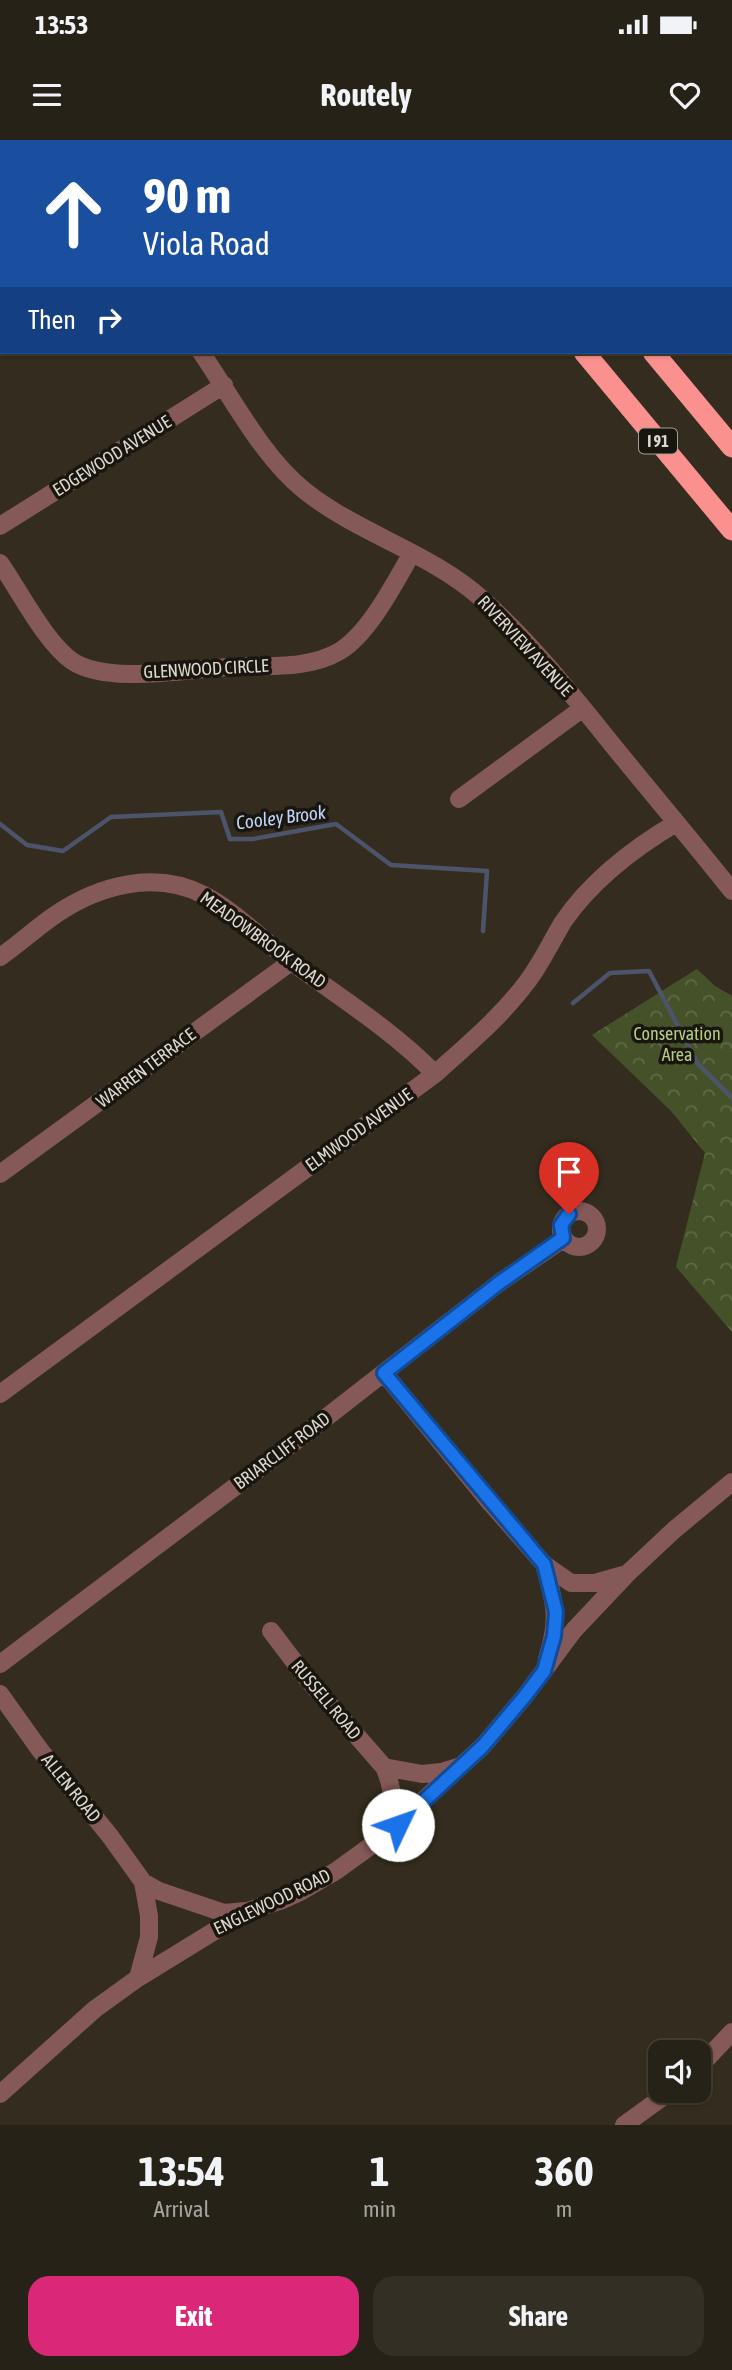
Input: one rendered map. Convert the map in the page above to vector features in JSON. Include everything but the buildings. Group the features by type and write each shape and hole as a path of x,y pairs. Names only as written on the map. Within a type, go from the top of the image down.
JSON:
{"highway":[{"name":"I 91","path":"586,354 732,530"},
{"path":"655,354 732,447"}],"street":[{"name":"RIVERVIEW AVENUE","path":"202,354 264,447 299,486 341,515 450,574 479,596 583,708 732,891"},
{"name":"EDGEWOOD AVENUE","path":"0,526 224,385"},
{"name":"GLENWOOD CIRCLE","path":"0,563 52,640 72,661 104,672 149,673 291,665 329,656 343,649 359,634 395,583 412,553"},
{"path":"459,799 583,708"},
{"name":"ELMWOOD AVENUE","path":"0,1394 435,1073 475,1038 526,984 564,922 586,895 633,850 676,823"},
{"name":"MEADOWBROOK ROAD","path":"0,957 56,914 80,900 119,885 159,882 182,886 205,895 254,931 291,962 408,1048 435,1073"},
{"name":"WARREN TERRACE","path":"0,1174 291,962"},
{"name":"BRIARCLIFF ROAD","path":"0,1664 499,1283 563,1238"},
{"path":"384,1373 544,1564 561,1578 579,1584 596,1583 627,1574"},
{"name":"ENGLEWOOD ROAD","path":"0,2094 95,2010 138,1978 247,1911 300,1892 345,1865 383,1837 464,1765 498,1730 574,1630 627,1574 674,1530 732,1482"},
{"path":"544,1564 556,1612 554,1636 544,1671"},
{"name":"RUSSELL ROAD","path":"271,1631 309,1681 384,1767 392,1786 393,1802 383,1837"},
{"name":"ALLEN ROAD","path":"0,1694 143,1882 149,1916 149,1937 138,1978"},
{"path":"384,1767 422,1774 464,1765"},
{"path":"143,1882 159,1891 224,1913 247,1911"},
{"path":"711,2054 732,2032"},
{"path":"624,2125 654,2103"}],"green space":[{"name":"Conservation Area","path":"697,969 715,986 732,996 732,1332 676,1267 705,1153 671,1111 592,1035"}],"waterway":[{"name":"Cooley Brook","path":"0,824 27,845 63,851 111,817 221,812 230,839 253,839 336,824 391,865 487,871 483,931"},
{"name":"Cooley Brook","path":"573,1003 610,973 649,971 698,1064 732,1098"}],"route":[{"path":"398,1825 483,1746 544,1671 554,1636 556,1612 544,1564 384,1373 499,1283 563,1238 561,1225 569,1214"}]}
